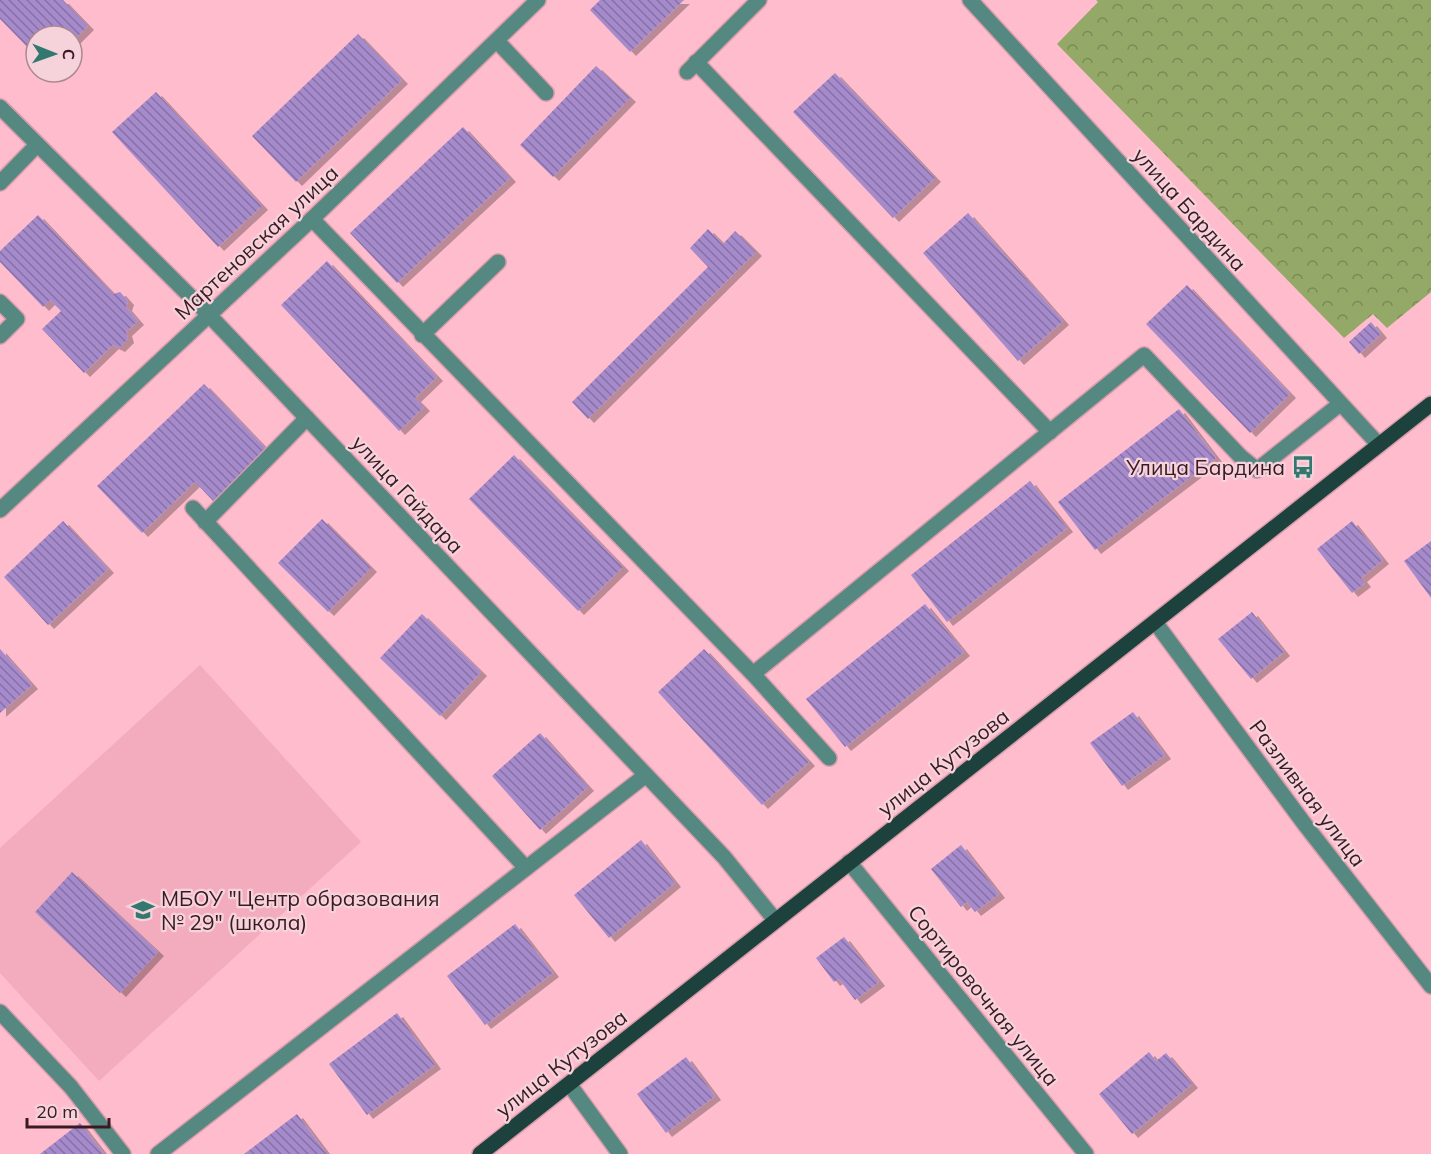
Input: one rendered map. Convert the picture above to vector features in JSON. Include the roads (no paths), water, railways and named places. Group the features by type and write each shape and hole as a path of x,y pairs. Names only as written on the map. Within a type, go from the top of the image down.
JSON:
{"main road":[{"name":"улица Кутузова","path":"480,1154 1431,404"}],"street":[{"name":"Мартеновская улица","path":"0,510 312,219 538,0"},
{"path":"759,0 692,67 1050,432"},
{"name":"улица Бардина","path":"970,0 1379,445"},
{"path":"496,40 546,93"},
{"name":"улица Гайдара","path":"0,107 209,315 724,857 775,920"},
{"path":"0,183 37,145"},
{"path":"312,219 753,674 829,758"},
{"path":"422,335 498,262"},
{"path":"0,302 17,319 0,336"},
{"path":"753,674 1144,355 1240,456 1257,470 1340,404"},
{"path":"205,522 307,418"},
{"path":"193,508 526,868"},
{"name":"Разливная улица","path":"1155,622 1306,826 1431,986"},
{"path":"158,1154 646,776"},
{"name":"Сортировочная улица","path":"849,862 1086,1154"},
{"path":"0,1012 71,1087 123,1154"},
{"path":"569,1084 620,1154"}],"place":[{"name":"Улица Бардина","path":"1303,467"},
{"name":"МБОУ \"Центр образования № 29\" (школа)","path":"143,910"}]}
